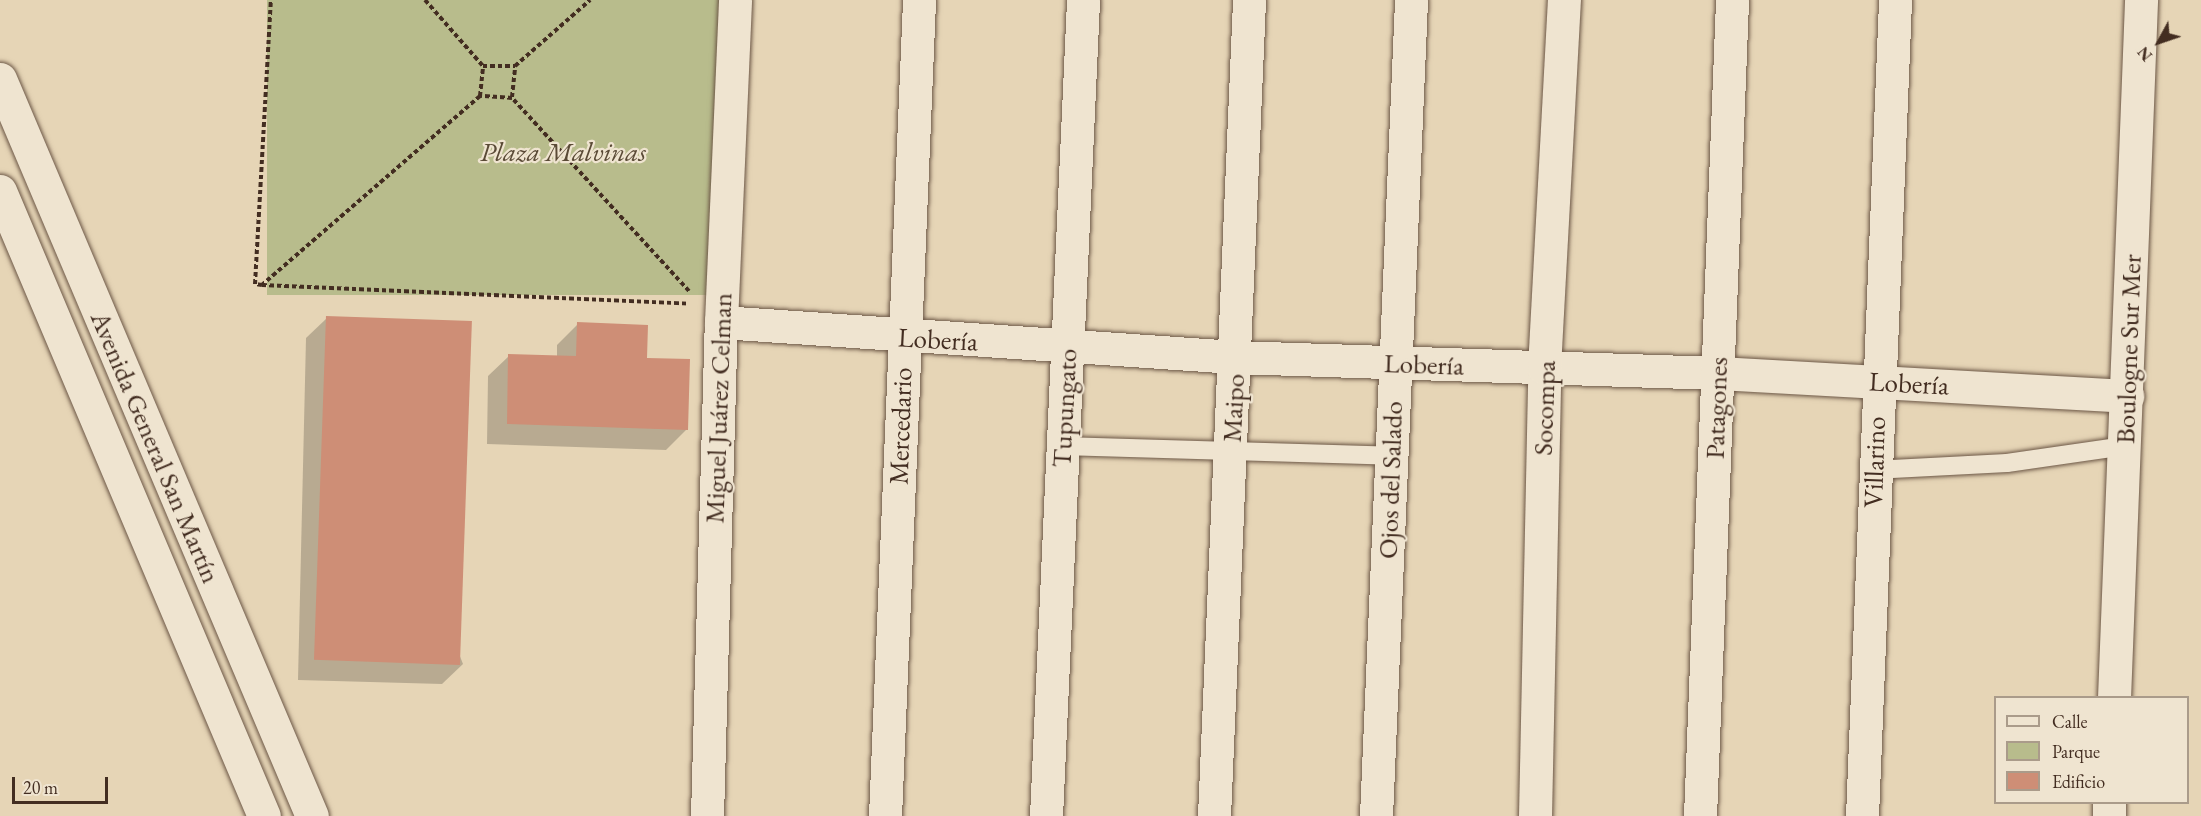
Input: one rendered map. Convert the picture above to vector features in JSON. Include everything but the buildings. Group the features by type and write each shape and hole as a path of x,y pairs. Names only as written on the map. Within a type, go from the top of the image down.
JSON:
{"street":[{"name":"Miguel Juárez Celman","path":"707,816 711,314 735,0"},
{"name":"Mercedario","path":"885,816 903,337 919,0"},
{"name":"Tupungato","path":"1046,816 1083,0"},
{"name":"Maipo","path":"1214,816 1249,0"},
{"name":"Ojos del Salado","path":"1376,816 1411,0"},
{"name":"Socompa","path":"1535,816 1544,368 1564,0"},
{"name":"Patagones","path":"1700,816 1732,0"},
{"name":"Villarino","path":"1862,816 1877,381 1895,0"},
{"name":"Boulogne Sur Mer","path":"2114,696 2140,0"},
{"name":"Avenida General San Martín","path":"0,79 312,816"},
{"name":"Avenida General San Martín","path":"0,191 264,816"},
{"name":"Lobería","path":"711,314 903,337 1235,357 1718,373 2127,396"}],"lane":[{"path":"1062,446 1392,456"},
{"path":"1874,470 2007,463 2125,446"}],"path":[{"path":"271,0 255,284 711,314"},
{"path":"262,285 480,96 483,66 425,0"},
{"path":"483,66 515,66 590,0"},
{"path":"512,98 515,66"},
{"path":"480,96 512,98 694,296"}],"green space":[{"name":"Plaza Malvinas","path":"267,0 721,0 721,295 267,295"}]}
